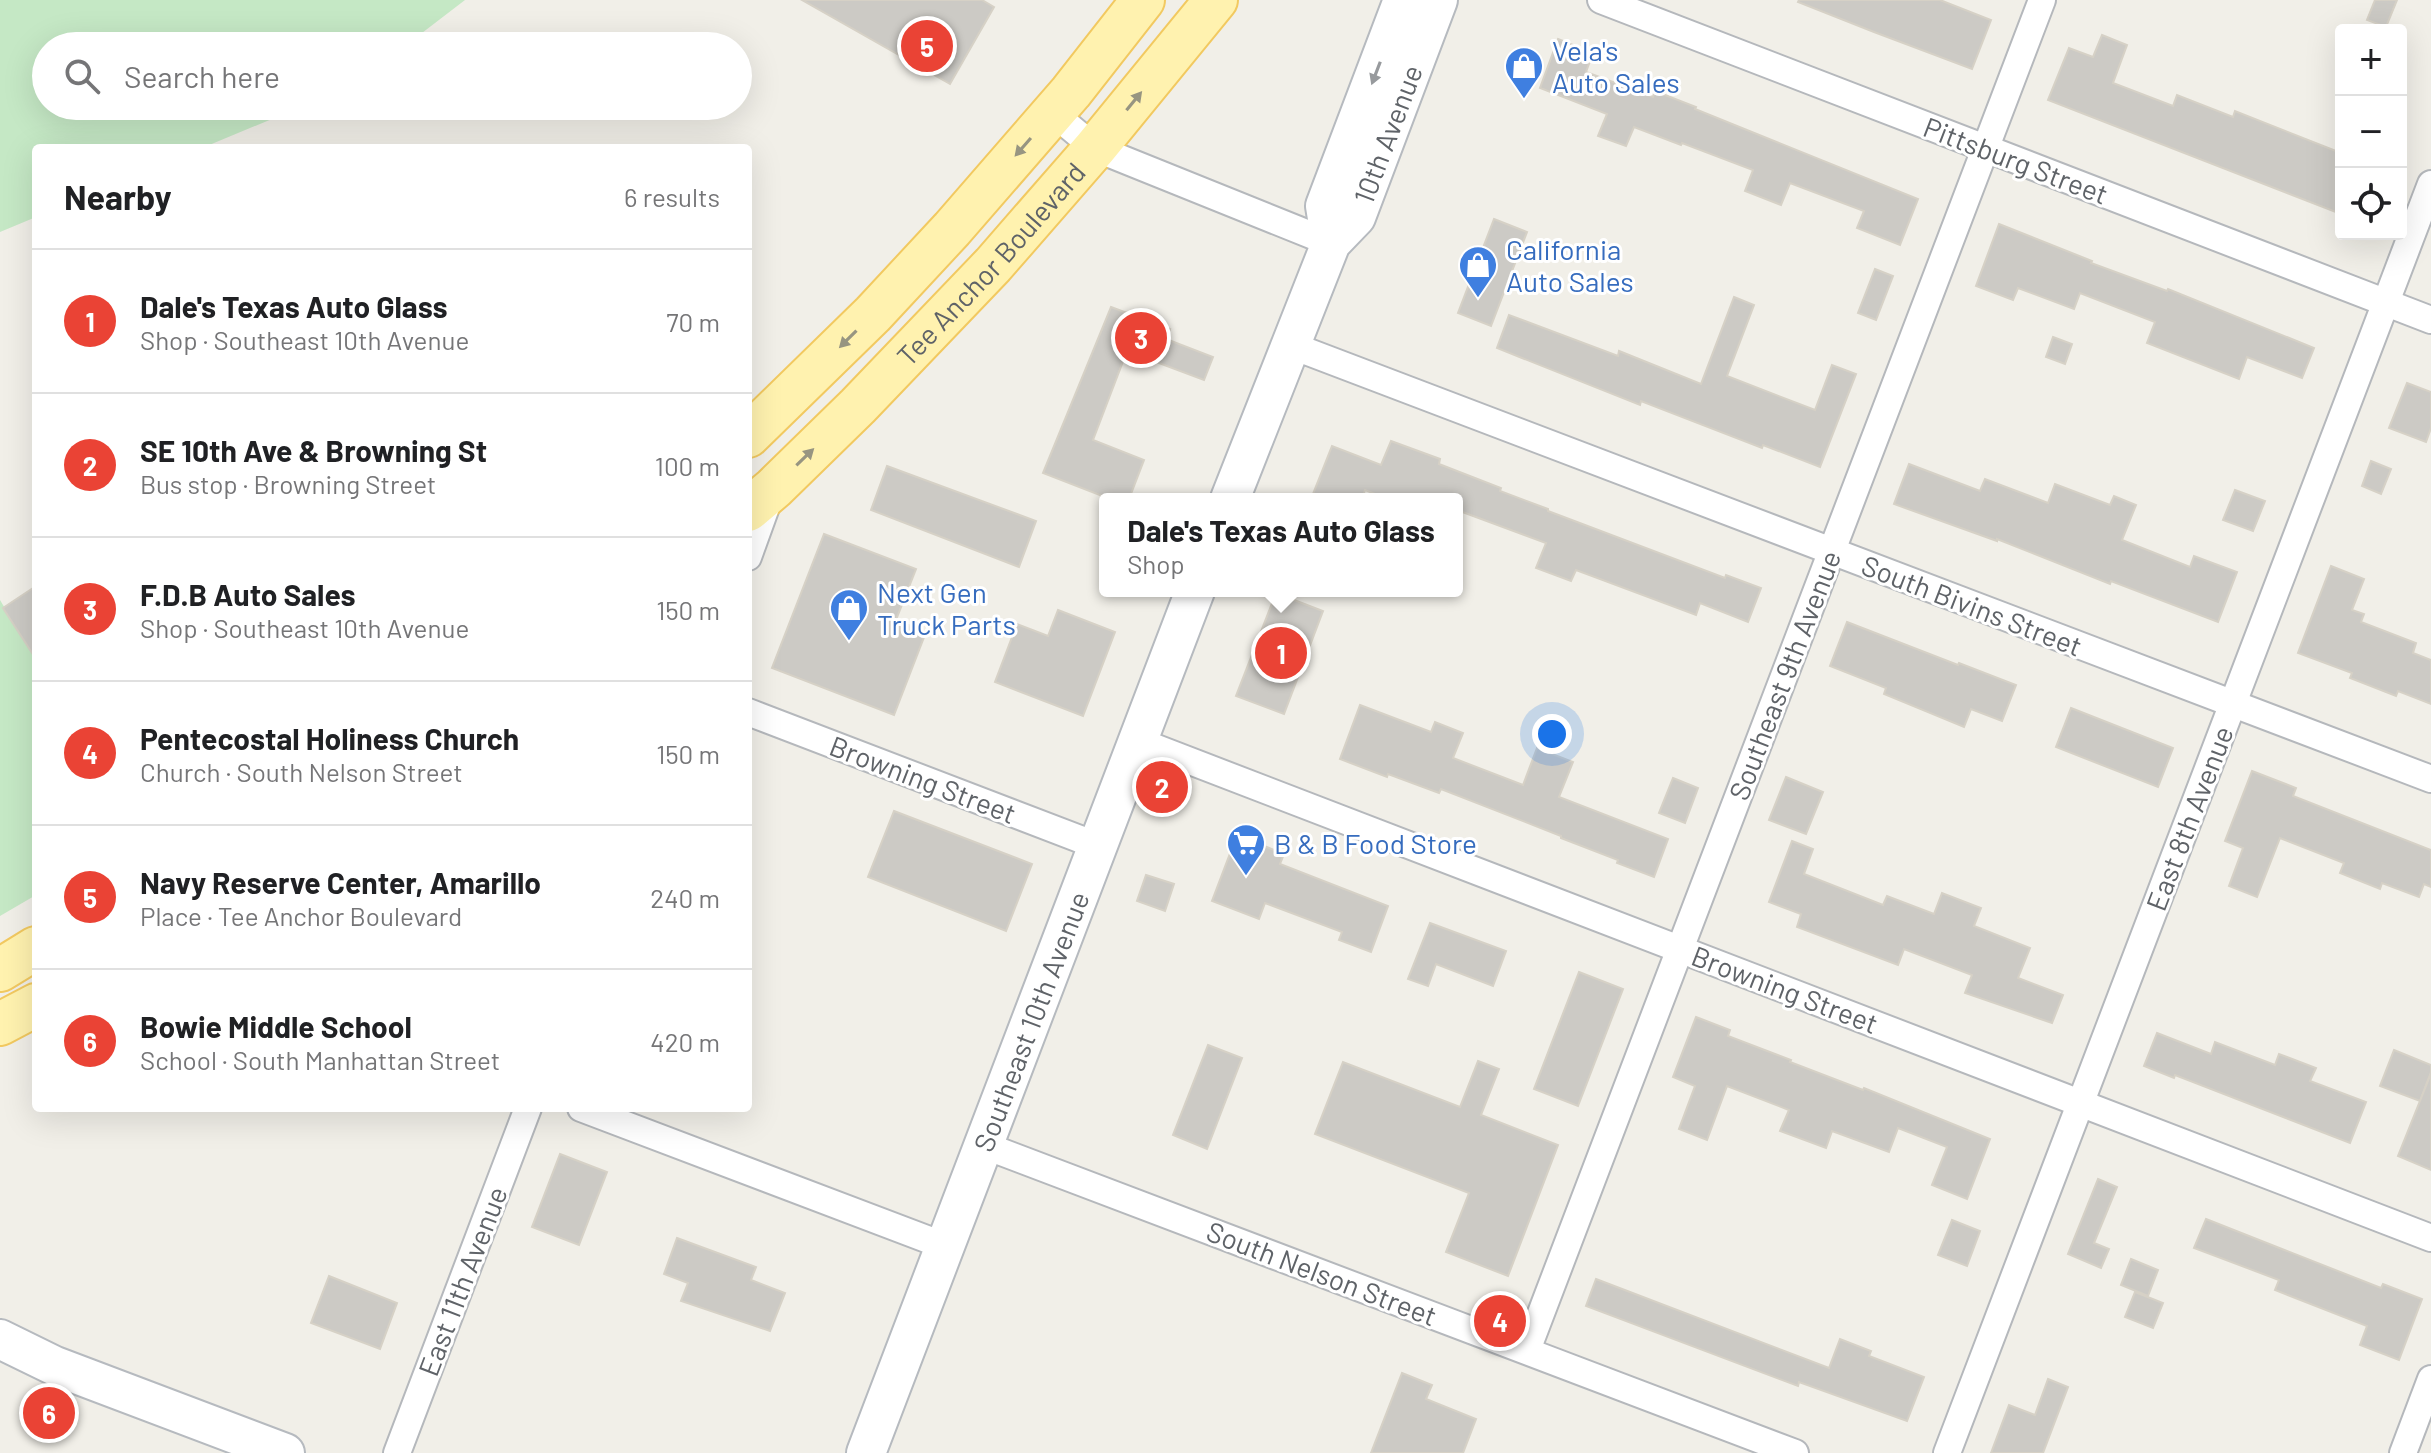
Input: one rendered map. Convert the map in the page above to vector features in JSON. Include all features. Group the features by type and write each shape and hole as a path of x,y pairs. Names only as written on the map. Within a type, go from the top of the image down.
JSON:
{"main road":[{"name":"Tee Anchor Boulevard","path":"752,432 911,273 1053,113 1143,0"},
{"name":"Tee Anchor Boulevard","path":"761,499 858,406 993,265 1095,148 1216,0"},
{"name":"10th Avenue","path":"1331,243 1325,206 1403,0"},
{"name":"10th Avenue","path":"1331,243 1356,217 1438,0"},
{"path":"1232,493 1331,243"},
{"name":"Southeast 10th Avenue","path":"866,1453 1193,597"},
{"path":"0,947 32,938"},
{"path":"0,970 32,950"},
{"path":"0,1024 32,1007"},
{"path":"0,1339 55,1366 285,1453"}],"street":[{"name":"Pittsburg Street","path":"1601,0 2431,320"},
{"name":"Southeast 9th Avenue","path":"1527,1350 2042,0"},
{"path":"1053,113 1095,148 1331,243"},
{"name":"East 8th Avenue","path":"1947,1453 2431,184"},
{"name":"South Bivins Street","path":"1290,345 2431,779"},
{"path":"752,539 761,499"},
{"name":"Browning Street","path":"752,714 1098,846"},
{"name":"Browning Street","path":"1138,741 2431,1238"},
{"name":"East 11th Avenue","path":"397,1453 526,1112"},
{"path":"592,1112 945,1246"},
{"name":"South Nelson Street","path":"983,1145 1795,1453"},
{"path":"2403,1453 2431,1379"}],"green space":[{"path":"0,0 465,0 423,32 32,32 32,120 269,120 212,144 32,144 32,219 0,232"},
{"path":"0,600 32,653 32,897 0,916"}],"building":[{"path":"802,0 982,0 994,7 950,84"},
{"path":"1799,0 1940,0 1991,20 1972,69"},
{"path":"2375,0 2397,0 2387,24 2367,20"},
{"path":"2102,35 2127,45 2113,83 2173,106 2177,95 2233,117 2235,111 2335,151 2335,212 2048,100 2069,48 2093,57"},
{"path":"1558,39 1593,53 1586,72 1653,97 1655,91 1918,199 1900,245 1857,228 1864,211 1790,183 1781,205 1745,191 1753,170 1682,143 1634,127 1626,146 1598,136 1607,114 1540,88"},
{"path":"1494,219 1527,232 1491,326 1458,313"},
{"path":"1999,224 2091,263 2168,289 2314,348 2302,378 2247,357 2239,379 2147,343 2155,322 2080,293 2074,309 2018,288 2013,300 1976,286"},
{"path":"1875,269 1893,276 1876,320 1858,313"},
{"path":"1734,297 1754,305 1727,376 1815,410 1832,365 1856,374 1820,467 1641,401 1640,405 1497,348 1509,315 1618,356 1619,351 1701,384"},
{"path":"1111,307 1170,329 1166,339 1213,357 1204,380 1127,351 1093,440 1144,460 1131,493 1099,495 1043,473"},
{"path":"2053,337 2072,344 2065,364 2046,357"},
{"path":"2407,383 2431,392 2431,428 2426,442 2389,428"},
{"path":"1391,441 1440,459 1439,464 1501,488 1500,491 1548,511 1725,578 1726,575 1761,588 1748,622 1700,603 1696,615 1576,570 1571,581 1536,568 1546,543 1463,512 1463,493 1373,493 1365,490 1364,493 1313,493 1332,446 1381,465"},
{"path":"2371,461 2391,469 2381,494 2362,486"},
{"path":"1909,464 1980,491 1985,479 2048,503 2055,484 2110,505 2114,496 2136,505 2122,540 2190,567 2194,556 2237,572 2218,622 1894,504"},
{"path":"887,466 1036,521 1019,567 871,510"},
{"path":"2235,490 2265,501 2253,531 2223,520"},
{"path":"824,534 916,569 896,620 926,632 894,715 772,668"},
{"path":"2331,566 2364,579 2352,610 2364,614 2361,622 2416,643 2413,653 2431,660 2431,704 2398,691 2396,696 2350,678 2352,673 2298,653"},
{"path":"32,589 32,653 3,608"},
{"path":"1274,597 1286,597 1323,611 1284,714 1236,696"},
{"path":"1058,610 1115,632 1083,716 995,682 1017,624 1048,636"},
{"path":"1847,622 2016,685 2002,721 1971,709 1964,727 1884,694 1886,688 1830,666"},
{"path":"1360,705 1431,732 1435,722 1463,733 1453,758 1523,785 1537,748 1573,762 1559,797 1668,839 1654,877 1441,789 1439,793 1340,759"},
{"path":"2071,708 2173,748 2158,787 2056,747"},
{"path":"2252,771 2296,788 2293,796 2431,850 2431,887 2424,884 2419,897 2382,883 2380,889 2340,873 2344,863 2280,838 2257,897 2229,886 2243,848 2225,841"},
{"path":"1786,777 1823,792 1806,834 1769,820"},
{"path":"1673,778 1698,788 1685,823 1659,813"},
{"path":"894,811 1032,864 1006,931 868,877"},
{"path":"1237,835 1284,854 1280,864 1388,906 1371,952 1339,940 1342,932 1265,903 1259,919 1212,901"},
{"path":"1792,841 1813,849 1804,874 1883,905 1887,896 1934,914 1942,893 1981,908 1974,926 2030,948 2018,978 2063,995 2052,1023 1965,993 1972,975 1904,949 1898,965 1797,927 1801,914 1769,902"},
{"path":"1146,875 1174,884 1165,911 1137,901"},
{"path":"1430,923 1506,951 1493,986 1436,964 1428,986 1408,979"},
{"path":"1579,972 1623,989 1578,1106 1534,1089"},
{"path":"1696,1017 1730,1030 1728,1036 1790,1062 1990,1139 1967,1199 1932,1185 1947,1147 1898,1128 1889,1152 1832,1131 1826,1148 1780,1131 1789,1110 1727,1086 1707,1140 1679,1129 1695,1086 1673,1077"},
{"path":"2157,1033 2211,1054 2215,1042 2275,1065 2279,1054 2316,1068 2310,1081 2366,1102 2350,1143 2175,1075 2174,1078 2144,1066"},
{"path":"1208,1045 1242,1058 1207,1149 1173,1135"},
{"path":"2394,1050 2431,1065 2420,1101 2380,1086"},
{"path":"1478,1061 1499,1069 1481,1115 1558,1145 1508,1276 1446,1252 1469,1193 1315,1134 1343,1062 1460,1107"},
{"path":"2431,1076 2431,1170 2398,1156"},
{"path":"560,1154 607,1172 579,1245 532,1227"},
{"path":"2098,1179 2117,1187 2094,1243 2109,1249 2101,1268 2068,1254"},
{"path":"2206,1219 2381,1288 2383,1284 2422,1299 2399,1360 2360,1345 2367,1326 2275,1290 2279,1280 2194,1248"},
{"path":"1952,1220 1980,1231 1967,1266 1938,1255"},
{"path":"677,1238 756,1267 751,1280 785,1293 770,1331 681,1301 688,1283 664,1274"},
{"path":"2131,1259 2158,1270 2148,1296 2121,1285"},
{"path":"329,1276 397,1303 380,1349 311,1323"},
{"path":"1596,1279 1829,1368 1840,1339 1871,1351 1869,1356 1924,1377 1907,1421 1799,1382 1798,1386 1586,1306"},
{"path":"2135,1292 2163,1303 2153,1328 2125,1317"},
{"path":"1402,1373 1432,1385 1426,1399 1476,1419 1463,1453 1371,1453"},
{"path":"2048,1379 2068,1387 2043,1453 1991,1453 2009,1405 2035,1415"}],"place":[{"name":"Navy Reserve Center, Amarillo","path":"927,46"},
{"name":"Vela's Auto Sales","path":"1524,100"},
{"name":"California Auto Sales","path":"1478,299"},
{"name":"F.D.B Auto Sales","path":"1141,338"},
{"name":"Next Gen Truck Parts","path":"849,642"},
{"name":"Dale's Texas Auto Glass","path":"1281,653"},
{"name":"SE 10th Ave & Browning St","path":"1162,787"},
{"name":"B & B Food Store","path":"1246,877"},
{"name":"Pentecostal Holiness Church","path":"1500,1321"},
{"name":"Bowie Middle School","path":"49,1413"}]}
